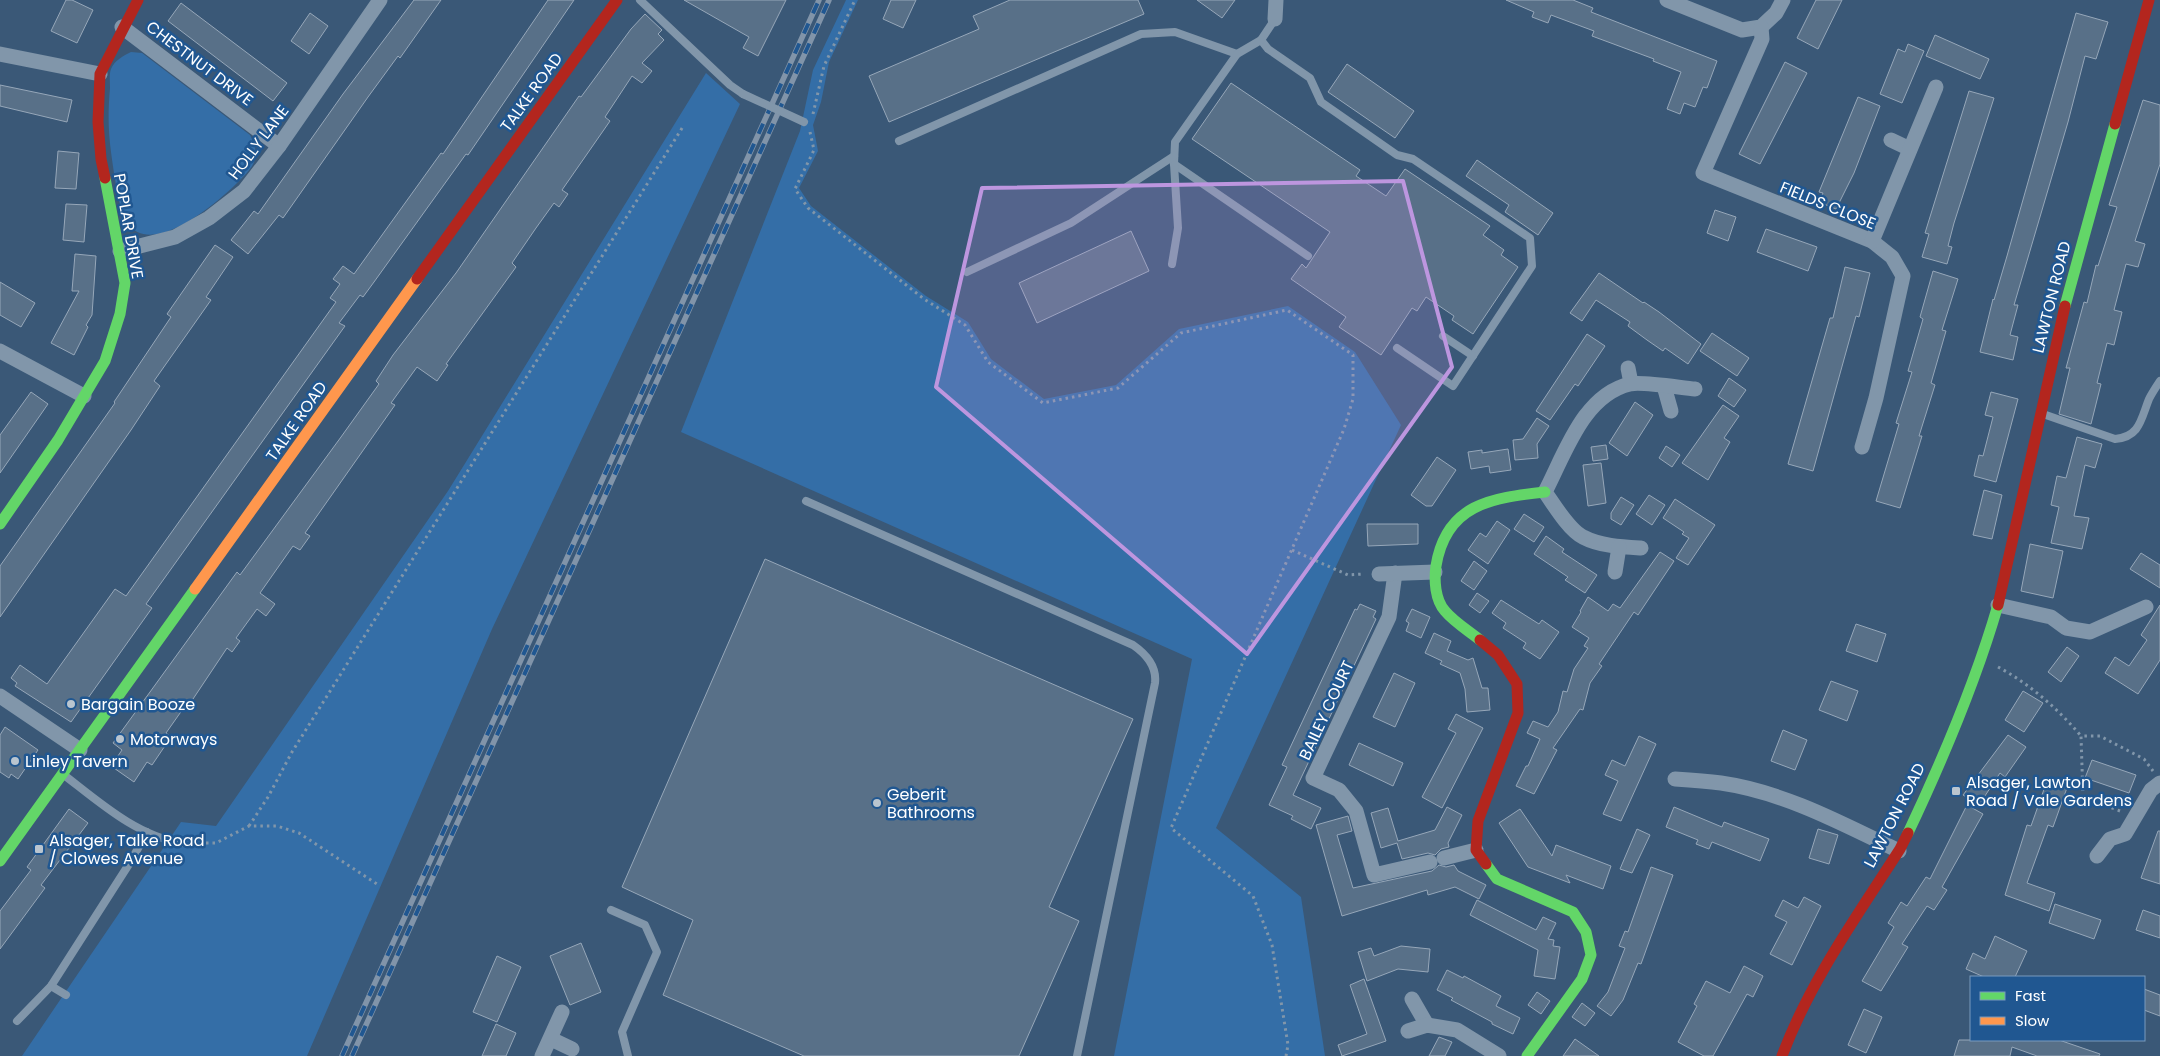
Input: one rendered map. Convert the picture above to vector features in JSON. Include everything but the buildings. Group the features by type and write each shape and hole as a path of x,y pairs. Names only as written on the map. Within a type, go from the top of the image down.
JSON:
{"street":[{"name":"POPLAR DRIVE","path":"0,524 58,440 105,361 120,314 125,283 101,159 98,122 100,74 122,27 138,0"},
{"name":"HOLLY LANE","path":"120,251 175,237 209,218 244,191 280,146 380,0"},
{"name":"TALKE ROAD","path":"0,861 616,0"},
{"path":"1275,19 1276,0"},
{"path":"1667,0 1742,30 1761,27 1776,14 1783,0"},
{"name":"LAWTON ROAD","path":"1782,1056 1796,1019 1829,960 1899,851 1934,778 1982,659 1998,605 2066,302 2149,0"},
{"name":"CHESTNUT DRIVE","path":"122,27 280,146"},
{"name":"FIELDS CLOSE","path":"1761,27 1762,39 1702,173 1872,241 1892,257 1903,276 1876,398 1862,448"},
{"path":"0,54 100,74"},
{"path":"1872,241 1936,87"},
{"path":"1891,140 1910,149"},
{"path":"0,351 84,396"},
{"path":"1628,368 1631,383"},
{"path":"1545,492 1579,425 1596,402 1631,383 1695,389"},
{"path":"1664,386 1671,410"},
{"path":"1545,492 1561,515 1582,537 1619,547 1640,548"},
{"path":"1527,1056 1582,979 1591,955 1586,932 1573,912 1497,879 1476,850 1478,821 1518,713 1516,684 1498,655 1444,610 1436,592 1435,572 1439,548 1453,523 1480,504 1507,496 1545,492"},
{"path":"1615,572 1619,547"},
{"path":"1379,574 1435,572"},
{"name":"BAILEY COURT","path":"1396,573 1389,617 1313,778 1339,790 1356,811 1374,875 1476,850"},
{"path":"1998,605 2051,617 2066,628 2090,632 2146,607"},
{"path":"0,696 80,750"},
{"path":"2097,856 2110,839 2125,834 2157,778"},
{"path":"1676,779 1722,783 1753,790 1817,812 1899,851"},
{"path":"1412,999 1427,1025"},
{"path":"542,1056 562,1012"},
{"path":"1408,1032 1427,1025 1457,1030 1499,1056"},
{"path":"551,1039 572,1049"}],"lane":[{"path":"640,0 730,85 743,94 807,124"},
{"path":"1172,264 1178,228 1174,160 1175,142 1237,54 1261,40 1275,19"},
{"path":"899,141 1141,34 1175,32 1237,54"},
{"path":"1261,40 1268,49 1310,78 1321,102 1397,155 1412,159 1530,238 1532,266 1453,386 1397,348"},
{"path":"1174,160 1308,256"},
{"path":"967,272 1071,223 1174,160"},
{"path":"1443,336 1473,356"},
{"path":"2041,413 2115,439 2126,438 2139,426 2150,396 2160,381"},
{"path":"806,500 1133,645 1149,659 1156,675 1156,683 1077,1056"},
{"path":"63,774 101,804 147,832 164,841 182,843"},
{"path":"17,1021 52,986 131,862 147,832"},
{"path":"611,910 646,925 657,952 622,1032 628,1056"},
{"path":"52,986 66,995"}],"path":[{"path":"812,117 824,66 855,0"},
{"path":"249,826 268,797 292,752 684,124"},
{"path":"807,124 814,150 795,188 808,208 924,299 965,325 988,362 1043,403 1118,388 1181,333 1287,310 1353,355 1353,399 1344,429 1171,828 1253,896 1272,945 1288,1045 1286,1056"},
{"path":"1292,550 1348,575 1379,574"},
{"path":"1982,659 2017,677 2066,718 2081,736 2083,797 2135,817"},
{"path":"2081,736 2100,736 2144,759 2157,778"},
{"path":"182,843 216,843 249,826 277,826 299,833 380,886"}],"highlighted area":[{"path":"1403,181 1452,367 1247,654 936,387 982,188"}],"shaded area":[{"path":"846,0 858,0 829,62 821,102 813,125 818,151 799,188 811,206 926,296 968,322 991,359 1044,399 1116,385 1179,329 1288,306 1355,352 1401,425 1216,828 1301,897 1325,1056 1114,1056 1192,659 681,432 800,131 813,70"},
{"path":"131,52 142,53 250,135 256,151 254,163 246,174 212,205 182,225 167,232 151,235 138,232 124,218 110,144 110,71 117,61"},
{"path":"706,73 740,104 492,629 307,1056 22,1056 181,822 216,826 448,491"}],"railway":[{"path":"342,1056 819,0"},
{"path":"352,1056 829,0"}],"traffic: fast":[{"path":"2065,306 2115,124"},
{"path":"0,524 58,440 105,361 120,314 125,283 105,178"},
{"path":"1480,640 1453,619 1439,601 1435,577 1441,545 1450,529 1461,517 1474,508 1507,497 1545,492"},
{"path":"0,861 195,589"},
{"path":"1908,833 1958,721 1998,605"},
{"path":"1486,864 1497,879 1573,912 1586,932 1591,955 1582,979 1527,1056"}],"traffic: slow":[{"path":"195,589 417,279"}],"traffic: jam":[{"path":"105,178 101,159 98,122 100,74 138,0"},
{"path":"417,279 617,0"},
{"path":"2115,124 2149,0"},
{"path":"1998,605 2065,306"},
{"path":"1480,640 1498,655 1517,684 1518,713 1478,821 1476,850 1486,864"},
{"path":"1782,1056 1793,1028 1820,975 1900,849 1908,833"}],"place":[{"name":"Bargain Booze","path":"71,704"},
{"name":"Motorways","path":"120,739"},
{"name":"Linley Tavern","path":"15,761"},
{"name":"Alsager, Lawton Road / Vale Gardens","path":"1956,791"},
{"name":"Geberit Bathrooms","path":"877,803"},
{"name":"Alsager, Talke Road / Clowes Avenue","path":"39,849"}]}
